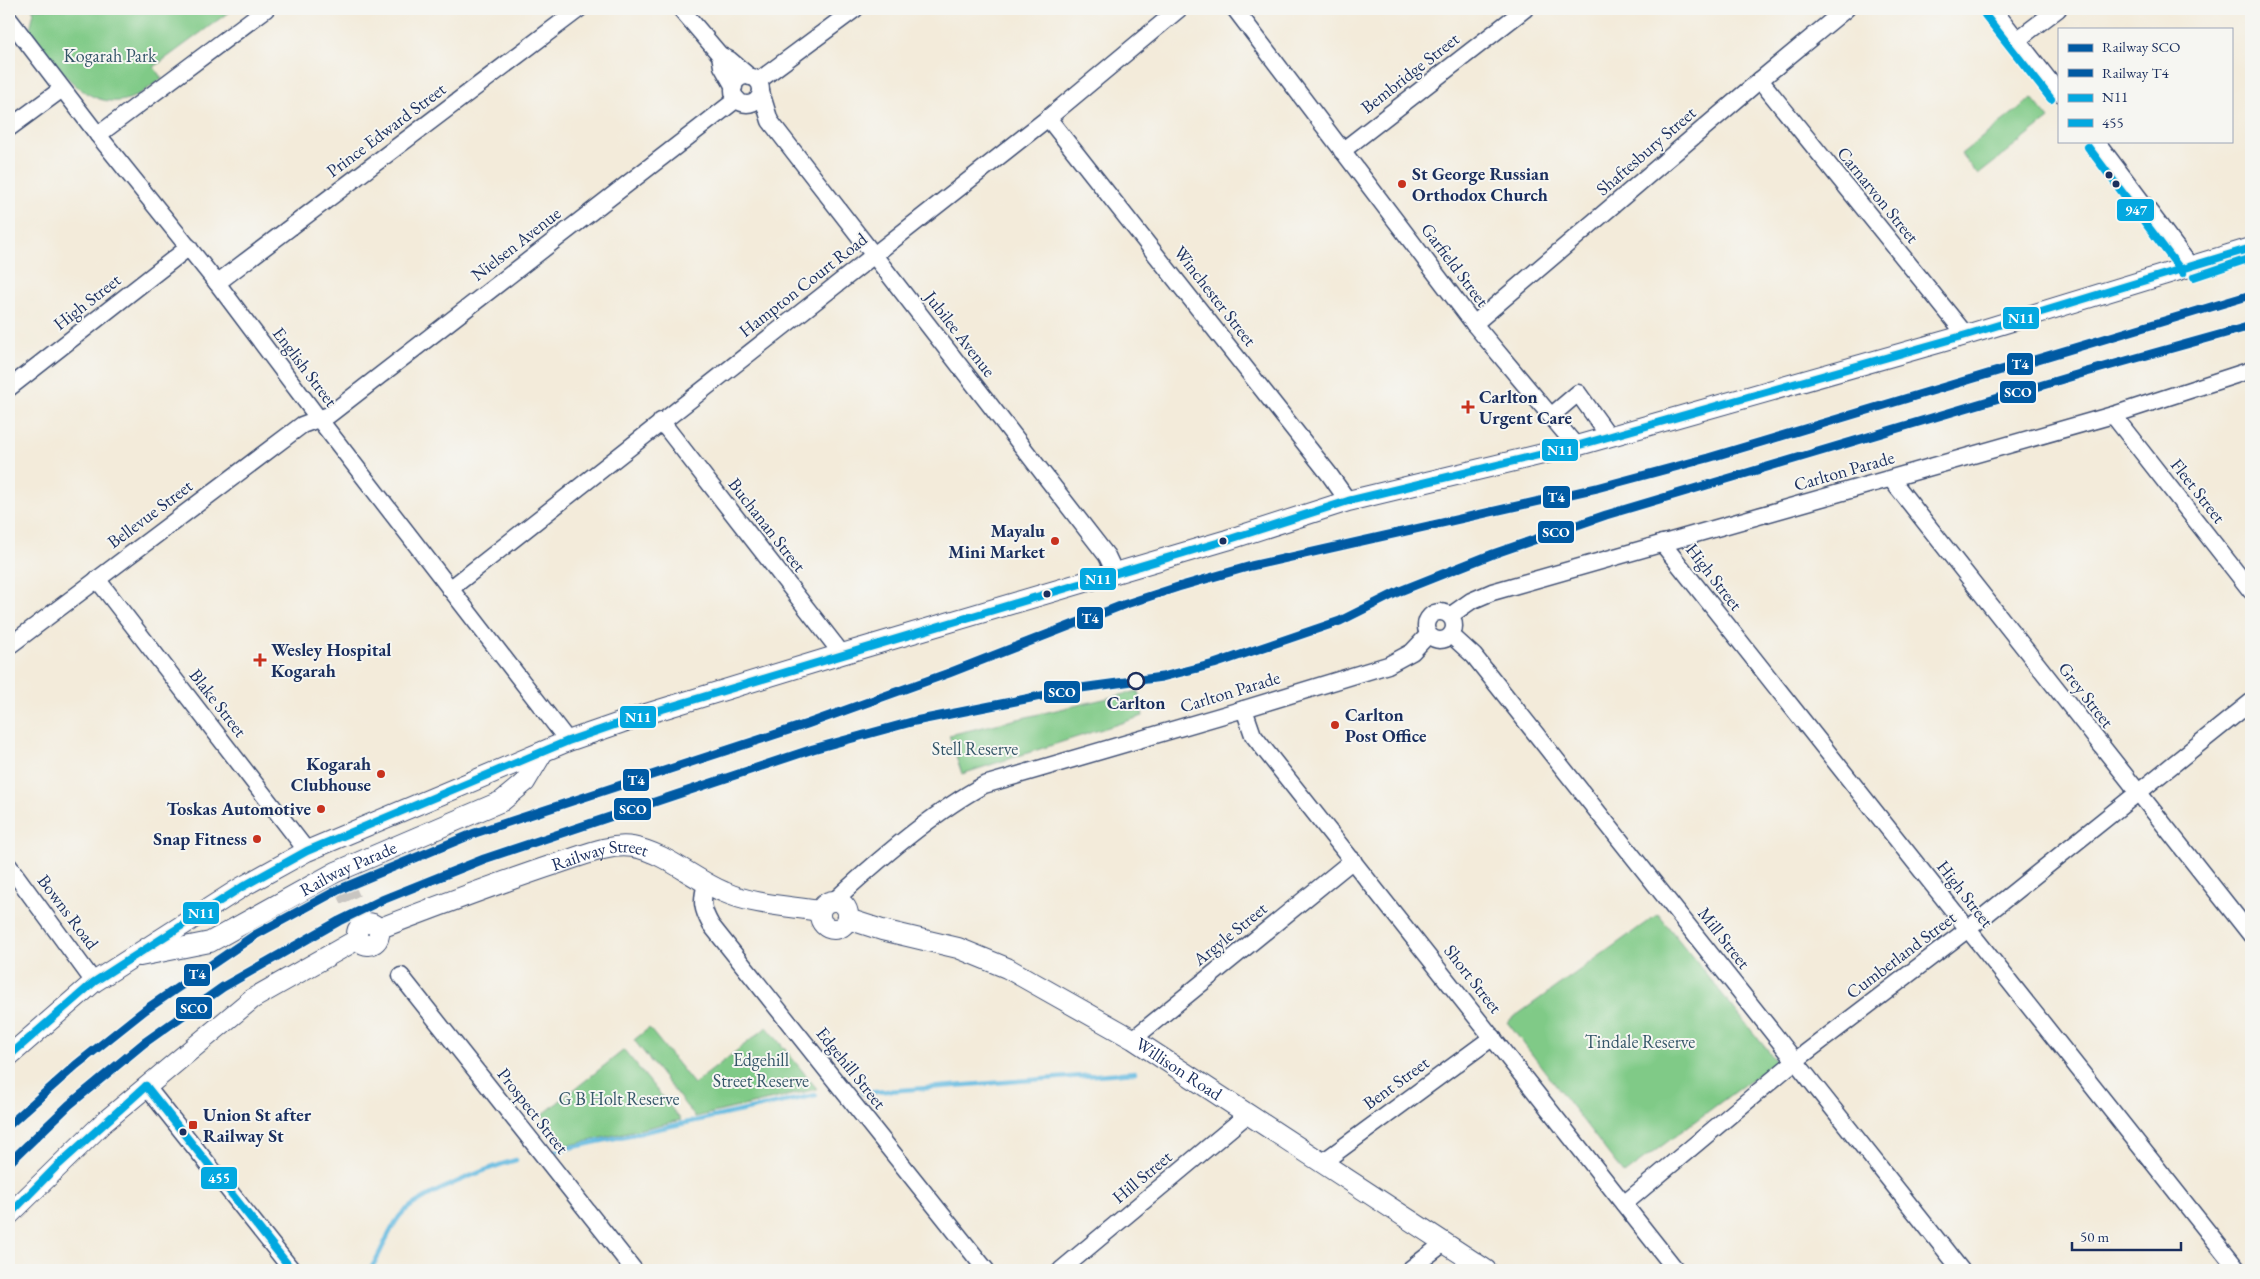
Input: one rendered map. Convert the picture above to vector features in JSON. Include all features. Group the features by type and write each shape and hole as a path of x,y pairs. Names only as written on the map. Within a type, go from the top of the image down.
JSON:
{"main road":[{"name":"Railway Parade","path":"9,1056 94,982 186,921 242,887 307,851 568,741 646,714 1227,540 1348,501 1576,446 1966,335 2251,248"},
{"name":"Railway Parade","path":"133,957 200,945 339,877 502,801 526,782 543,752"},
{"name":"Railway Street","path":"9,1215 56,1167 146,1086 252,999 365,928 609,848 631,846 649,851 725,893 762,902 828,906"},
{"name":"Willison Road","path":"828,906 846,907 848,919 882,930 958,948 1007,968 1133,1039 1486,1270"},
{"path":"186,921 198,938 221,936"}],"street":[{"path":"98,135 266,9"},
{"name":"Prince Edward Street","path":"217,283 579,9"},
{"name":"Jubilee Avenue","path":"681,9 720,55 730,60 756,83 770,121 1107,556 1115,573"},
{"path":"756,83 758,100 739,97 738,80 756,83 855,9"},
{"name":"Hampton Court Road","path":"450,589 1048,118 1178,9"},
{"name":"Garfield Street","path":"1235,9 1474,324 1576,446"},
{"name":"Bembridge Street","path":"1342,151 1525,9"},
{"name":"Shaftesbury Street","path":"1474,324 1846,9"},
{"path":"1993,9 2058,93"},
{"path":"2017,40 2058,9"},
{"name":"English Street","path":"9,19 98,135 217,283 319,419 568,741"},
{"name":"Jubilee Avenue","path":"720,55 722,66 739,97 759,116 770,121"},
{"name":"Carnarvon Street","path":"1760,80 1966,335"},
{"path":"9,128 62,89"},
{"name":"Nielsen Avenue","path":"319,419 336,409 739,97"},
{"name":"Winchester Street","path":"1048,118 1329,474 1348,501"},
{"path":"2097,142 2190,267"},
{"name":"High Street","path":"9,388 189,247"},
{"name":"Carlton Parade","path":"1450,615 1471,601 1492,592 2113,415 2251,370"},
{"path":"1551,416 1578,393 1610,436"},
{"name":"Fleet Street","path":"2113,415 2251,591"},
{"name":"Bellevue Street","path":"9,646 302,425 319,419"},
{"name":"Buchanan Street","path":"661,421 842,654"},
{"name":"Grey Street","path":"1890,479 2251,935"},
{"name":"High Street","path":"1662,543 2238,1270"},
{"name":"Blake Street","path":"97,579 307,851"},
{"path":"1441,612 1450,615 1455,624 1451,635 1442,639 1434,639 1428,635 1426,629 1428,620 1434,614 1441,612"},
{"name":"Carlton Parade","path":"828,906 886,855 962,797 984,785 1244,710 1388,665 1412,652 1428,635"},
{"name":"Mill Street","path":"1451,635 1474,656 1961,1270"},
{"name":"Cumberland Street","path":"1624,1204 1796,1061 1968,929 2251,702"},
{"name":"Short Street","path":"1244,710 1253,734 1676,1270"},
{"name":"Argyle Street","path":"1133,1039 1353,860"},
{"name":"Bowns Road","path":"9,866 94,982"},
{"name":"Edgehill Street","path":"706,884 702,899 703,910 711,924 986,1270"},
{"name":"Prospect Street","path":"401,976 634,1270"},
{"name":"Bent Street","path":"1323,1162 1493,1037"},
{"path":"146,1086 292,1270"},
{"name":"Hill Street","path":"1061,1270 1248,1114"},
{"path":"1409,1270 1444,1243"}],"green space":[{"name":"Kogarah Park","path":"32,9 233,9 154,67 162,79 130,99 109,101 95,97 82,90 69,80 58,67 30,29 34,12"},
{"path":"2032,98 2049,119 1978,175 1961,154"},
{"name":"Stell Reserve","path":"1138,691 1143,716 962,774 949,735"},
{"name":"Tindale Reserve","path":"1658,914 1776,1061 1624,1174 1507,1022"},
{"name":"Edgehill Street Reserve","path":"767,1027 817,1089 695,1117 634,1040 649,1028 694,1084"},
{"name":"G B Holt Reserve","path":"624,1050 681,1120 566,1146 542,1115"}],"waterway":[{"path":"862,1093 1135,1072"},
{"path":"550,1152 816,1095"},
{"path":"370,1270 395,1223 408,1209 420,1200 454,1183 516,1160"}],"tunnel":[{"path":"342,882 361,921"}],"rail line":[{"name":"T4","path":"9,1125 76,1065 145,1010 255,935 338,890 475,833 807,724 949,673 1123,605 1178,587 1251,566 1597,488 1708,458 2251,295"},
{"name":"SCO","path":"9,1163 69,1105 144,1043 223,987 339,921 382,900 484,859 813,749 915,721 1081,688 1162,677 1214,664 1340,621 1400,591 1493,554 1606,515 2083,373 2251,326"}],"transit line":[{"name":"947","path":"1985,15 2051,99"},
{"name":"947","path":"2088,147 2183,273"},
{"name":"N11","path":"9,1056 94,982 242,887 307,851 568,741 646,714 1227,540 1348,501 1576,446 1966,335 2251,248"},
{"name":"947","path":"2194,277 2251,258"},
{"name":"455","path":"146,1086 292,1270"},
{"name":"455","path":"9,1215 56,1167 146,1086"}],"place":[{"name":"St George Russian Orthodox Church","path":"1402,184"},
{"name":"Carlton Urgent Care","path":"1468,407"},
{"name":"Mayalu Mini Market","path":"1055,541"},
{"name":"Wesley Hospital Kogarah","path":"260,660"},
{"name":"Carlton","path":"1136,681"},
{"name":"Carlton Post Office","path":"1335,725"},
{"name":"Kogarah Clubhouse","path":"381,774"},
{"name":"Toskas Automotive","path":"321,809"},
{"name":"Snap Fitness","path":"257,839"},
{"name":"Union St after Railway St","path":"193,1125"}]}
